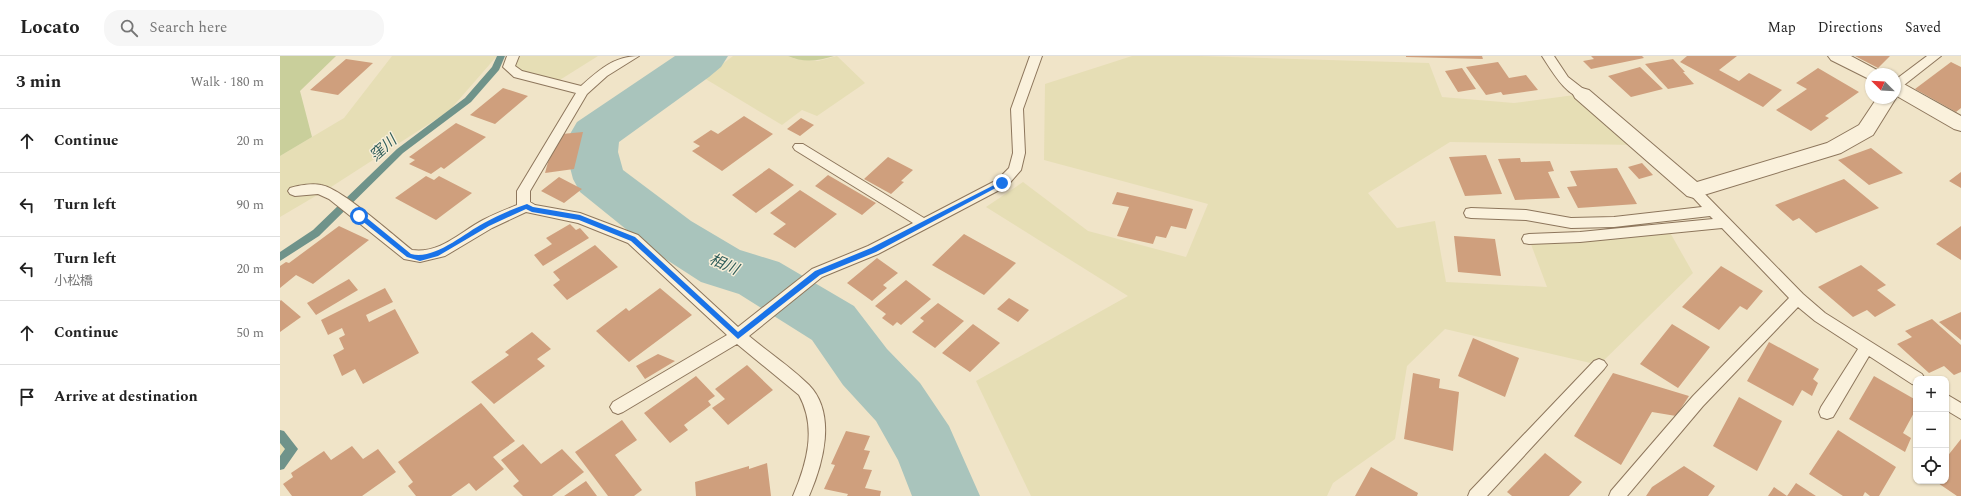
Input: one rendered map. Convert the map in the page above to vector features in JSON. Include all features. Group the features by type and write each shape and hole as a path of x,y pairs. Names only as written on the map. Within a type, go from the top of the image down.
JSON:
{"street":[{"path":"1837,56 1865,71"},
{"path":"1901,90 1961,124"},
{"path":"1582,94 1694,191 1834,148 1866,130 1883,104"}],"lane":[{"path":"513,56 509,67 518,74 583,91"},
{"path":"633,56 603,73 583,91 524,191 523,204 532,209 580,218 633,239 744,331 804,390 812,401 817,416 818,434 814,462 801,496"},
{"path":"618,407 744,331 817,273 873,250 1002,183 1015,170 1019,153 1018,109 1036,56"},
{"path":"1548,56 1564,80 1582,94"},
{"path":"1901,82 1935,56"},
{"path":"799,147 924,224"},
{"path":"295,191 320,189 334,196 409,256 420,258 436,254 487,224 527,206"},
{"path":"1694,191 1798,298 1820,317 1913,376"},
{"path":"1471,213 1526,215 1571,224 1614,222 1713,211"},
{"path":"1530,239 1580,237 1725,223"},
{"path":"1617,496 1698,401 1798,298"},
{"path":"1827,412 1867,347"},
{"path":"1476,496 1599,365"},
{"path":"1949,403 1961,412"}],"shaded area":[{"path":"392,56 497,56 449,111 331,187 280,217 280,156 344,118"},
{"path":"513,56 598,56 555,83 509,67"},
{"path":"733,56 788,56 795,59 818,61 837,56 865,83 817,116 802,110 782,125 704,78"},
{"path":"1132,56 1199,56 1429,63 1442,97 1514,103 1582,94 1639,145 1450,142 1368,193 1397,228 1435,221 1446,282 1547,287 1529,239 1668,229 1693,273 1599,365 1445,329 1407,366 1395,439 1333,483 1327,496 1031,496 976,381 1128,296 986,207 1023,182 1088,231 1186,257 1208,204 1044,160 1045,84"},
{"path":"280,435 292,449 280,465"}],"green space":[{"path":"280,56 336,56 300,91 312,137 280,156"},
{"path":"788,56 834,56 823,59 799,60"}],"building":[{"path":"1482,56 1483,59 1406,57"},
{"path":"1591,56 1642,56 1644,58 1591,69 1583,61 1594,59"},
{"path":"1687,56 1737,56 1719,70 1739,81 1749,73 1782,90 1763,107 1680,62"},
{"path":"1855,56 1890,56 1878,68"},
{"path":"346,59 373,63 338,95 310,90"},
{"path":"1673,59 1694,84 1668,89 1645,64"},
{"path":"1498,62 1509,78 1526,75 1538,90 1503,95 1501,92 1486,95 1466,67"},
{"path":"1951,62 1961,67 1961,108 1956,112 1915,89"},
{"path":"1640,67 1663,89 1631,97 1608,76"},
{"path":"1462,68 1476,89 1458,92 1445,71"},
{"path":"1818,68 1859,92 1825,116 1829,118 1811,131 1776,110 1807,89 1796,83"},
{"path":"503,88 528,96 495,124 470,115"},
{"path":"744,116 773,134 722,171 692,151 700,146 693,142 711,130 718,134"},
{"path":"801,118 814,125 800,136 787,129"},
{"path":"456,123 486,137 444,169 441,167 431,174 409,164 415,160 409,157"},
{"path":"583,132 574,169 545,173 548,162 562,134"},
{"path":"1871,148 1903,173 1869,185 1838,160"},
{"path":"1486,155 1502,194 1465,196 1449,157"},
{"path":"888,157 913,170 901,181 904,182 891,194 864,179"},
{"path":"1520,158 1521,162 1550,161 1554,171 1548,172 1560,198 1515,200 1498,159"},
{"path":"1642,163 1653,175 1639,179 1628,167"},
{"path":"769,168 794,185 756,213 732,195"},
{"path":"1617,168 1637,204 1578,208 1567,187 1577,186 1570,171"},
{"path":"1961,172 1961,188 1949,181"},
{"path":"828,175 876,203 862,215 815,186"},
{"path":"426,176 434,180 439,176 472,193 436,220 395,198"},
{"path":"559,177 582,189 564,203 541,191"},
{"path":"1844,179 1879,208 1816,233 1799,218 1793,221 1775,205"},
{"path":"800,190 837,214 795,248 773,234 786,224 770,213"},
{"path":"1117,192 1193,209 1186,229 1171,226 1166,238 1156,236 1153,244 1117,236 1129,207 1112,204"},
{"path":"570,224 576,230 580,228 589,238 543,266 534,255 552,244 546,238"},
{"path":"339,226 369,240 313,284 296,275 280,288 280,266 286,262 289,263"},
{"path":"1961,226 1961,260 1936,244"},
{"path":"964,234 1016,263 984,295 932,265"},
{"path":"1454,236 1495,239 1501,276 1458,272"},
{"path":"595,245 618,267 567,300 553,285 560,280 553,272"},
{"path":"877,258 898,273 883,285 887,288 872,301 847,283"},
{"path":"1861,265 1886,285 1877,290 1896,305 1875,317 1867,310 1853,317 1818,287"},
{"path":"1721,266 1763,291 1747,310 1740,306 1719,330 1682,307"},
{"path":"349,279 358,290 316,315 307,303"},
{"path":"906,280 931,299 901,325 897,322 893,326 882,318 886,314 875,306"},
{"path":"385,288 393,302 366,315 369,322 395,309 419,353 363,384 355,369 342,376 333,355 344,349 339,338 345,335 342,328 328,335 321,320"},
{"path":"660,288 692,315 629,362 596,331 626,308 629,311"},
{"path":"1009,298 1029,310 1018,322 997,309"},
{"path":"281,300 301,317 280,332 280,301"},
{"path":"938,303 964,321 935,348 912,332 924,321 920,318"},
{"path":"1961,312 1961,340 1939,322"},
{"path":"1932,319 1961,345 1961,372 1954,375 1944,366 1929,373 1897,344 1912,337 1905,331"},
{"path":"973,324 1000,343 970,372 942,353"},
{"path":"1672,324 1710,347 1678,388 1640,364"},
{"path":"532,332 551,349 537,359 545,366 494,404 471,382 509,355 505,352"},
{"path":"1473,338 1519,358 1505,397 1458,376"},
{"path":"1769,342 1819,369 1813,379 1818,383 1812,396 1802,390 1793,406 1747,381"},
{"path":"658,354 675,361 645,379 636,366"},
{"path":"747,365 773,390 728,425 712,408 725,399 715,389"},
{"path":"1413,373 1440,379 1439,388 1459,392 1453,451 1404,439"},
{"path":"1613,373 1689,396 1676,416 1652,412 1621,465 1574,436"},
{"path":"696,376 715,396 708,401 711,405 684,425 688,430 670,443 644,413"},
{"path":"1874,376 1913,398 1913,415 1903,433 1911,438 1905,452 1849,419"},
{"path":"1739,397 1782,421 1757,471 1713,446"},
{"path":"481,403 515,441 493,457 504,469 476,491 469,483 451,496 416,496 408,486 413,482 398,462"},
{"path":"622,420 637,440 615,455 642,490 634,496 608,496 575,452"},
{"path":"1838,430 1896,467 1879,496 1870,496 1865,492 1863,496 1843,496 1809,474"},
{"path":"846,431 870,436 864,450 870,451 863,469 872,470 865,488 881,491 880,496 847,496 848,494 824,489 835,465 831,464"},
{"path":"1961,439 1961,496 1957,496 1939,484 1949,484 1949,454"},
{"path":"523,444 541,464 562,449 584,472 552,496 523,496 513,486 519,481 501,460"},
{"path":"352,446 363,459 378,449 396,472 362,496 292,496 283,484 293,477 291,473 324,451 331,460"},
{"path":"1545,453 1582,482 1569,496 1512,496 1507,492"},
{"path":"767,463 771,496 696,496 695,482 749,466 749,469"},
{"path":"1684,466 1715,486 1708,496 1646,496 1652,487"},
{"path":"1371,467 1418,493 1417,496 1355,496"},
{"path":"586,481 597,496 564,496"},
{"path":"1796,483 1816,496 1787,496"},
{"path":"1774,487 1787,496 1768,496"}],"waterway":[{"name":"窪川","path":"280,257 316,233 400,151 468,100 496,68 501,56"},
{"name":"相川","path":"705,56 678,77 622,114 595,134 592,152 599,179 625,201 672,236 721,266 759,278 833,323 865,367 898,402 926,447 946,496"},
{"name":"窪川","path":"280,435 292,449 280,465"}],"route":[{"path":"359,216 409,256 420,258 436,254 487,224 527,206 532,209 580,218 633,239 738,336 817,273 873,250 1002,183"}]}
